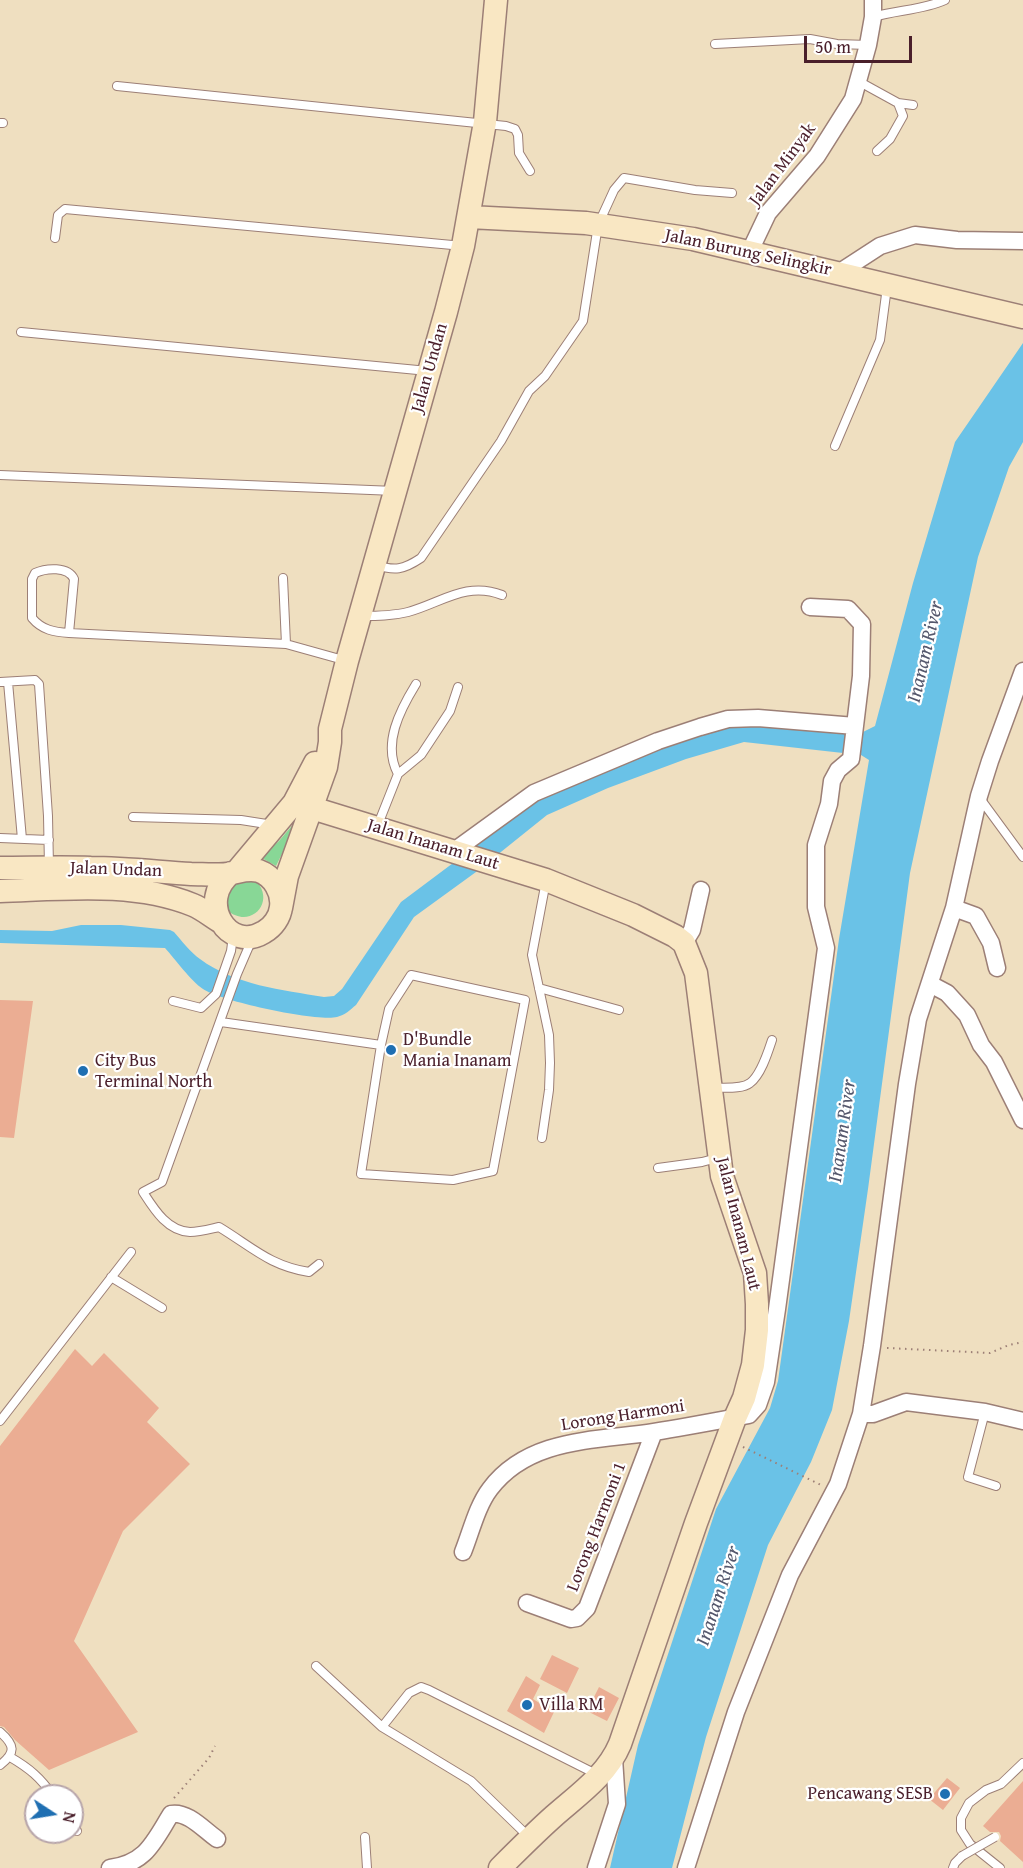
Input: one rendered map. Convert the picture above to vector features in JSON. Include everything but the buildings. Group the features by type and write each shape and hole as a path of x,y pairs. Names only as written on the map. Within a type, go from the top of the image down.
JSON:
{"street":[{"name":"Jalan Undan","path":"0,891 82,894 123,890 173,899 196,906 236,930 264,933 278,918 287,876 326,766 330,729 347,662 463,246 485,122 496,0"},
{"name":"Jalan Minyak","path":"750,251 768,213 818,156 853,99 868,45 873,8"},
{"name":"Jalan Burung Selingkir","path":"469,217 598,225 693,238 1020,316"},
{"path":"840,272 880,246 915,235 957,240 1023,242"},
{"path":"735,1418 749,1415 758,1404 766,1382 826,948 816,907 816,845 829,804 832,781 838,770 851,759 861,676 862,624 848,609 810,607"},
{"path":"686,1868 736,1712 790,1575 838,1484 861,1414 918,1019 954,909 979,796 1023,671"},
{"path":"454,851 534,793 658,741 700,727 728,719 758,718 855,726"},
{"name":"Jalan Undan","path":"236,930 216,914 216,894 220,885 270,833 307,782 322,741 330,729"},
{"path":"270,833 285,837 303,811 312,808"},
{"name":"Jalan Inanam Laut","path":"312,808 546,880 633,915 675,936 684,943 696,973 722,1176 755,1273 758,1304 753,1365 744,1398 696,1523 614,1758 594,1782 500,1868"},
{"name":"Jalan Undan","path":"0,868 92,868 191,874 249,869 260,871 270,877 281,897 281,908"},
{"path":"684,943 694,924 701,890"},
{"path":"954,909 976,916 991,943 997,969"},
{"path":"930,984 947,993 967,1015 1023,1120"},
{"path":"861,1414 873,1414 906,1402 985,1412 1023,1420"},
{"name":"Lorong Harmoni","path":"464,1552 489,1490 503,1475 540,1451 561,1444 654,1432 735,1418"},
{"name":"Lorong Harmoni 1","path":"527,1603 571,1619 583,1614 654,1432"},
{"path":"596,1868 617,1804 614,1758"},
{"path":"110,1868 123,1866 141,1858 149,1850 171,1815 177,1813 186,1816 217,1839"}],"lane":[{"path":"873,8 898,10 930,7 945,0"},
{"path":"715,44 810,39 837,44 868,45"},
{"path":"858,81 898,103 913,105"},
{"path":"117,86 485,122 515,129 518,135 519,153 530,171"},
{"path":"877,151 890,139 903,116 898,103"},
{"path":"375,565 389,569 406,568 421,558 501,441 530,392 545,375 583,321 598,225 614,190 624,178 695,190 732,193"},
{"path":"55,238 58,215 65,209 463,246"},
{"path":"835,446 880,340 887,284"},
{"path":"21,332 429,371"},
{"path":"0,475 395,491"},
{"path":"69,633 74,579 72,574 46,569 35,573 32,579 32,618 39,626 56,632 69,633 286,645 347,662"},
{"path":"283,578 286,645"},
{"path":"360,616 390,616 409,612 453,595 479,589 502,595"},
{"path":"22,839 4,682 35,680 39,684 49,868"},
{"path":"398,774 392,764 394,733 401,709 416,684"},
{"path":"376,828 398,774 421,755 450,711 458,687"},
{"path":"979,796 1023,857"},
{"path":"133,817 241,820 270,833"},
{"path":"0,838 49,840"},
{"path":"542,1138 549,1090 549,1035 532,955 546,880"},
{"path":"0,900 57,898"},
{"path":"173,1001 201,1008 216,994 236,930"},
{"path":"236,930 237,974 221,1022 162,1182 143,1192 159,1216 175,1228 189,1232 219,1227 265,1258 289,1269 309,1272 319,1264"},
{"path":"411,975 525,1000 494,1172 453,1180 361,1174 381,1045 389,1009 411,975"},
{"path":"539,988 619,1010"},
{"path":"221,1022 381,1045"},
{"path":"711,1088 750,1083 763,1065 772,1040"},
{"path":"658,1168 720,1157"},
{"path":"0,1421 131,1252"},
{"path":"111,1277 162,1308"},
{"path":"985,1412 968,1477 996,1486"},
{"path":"316,1666 382,1727 471,1781 530,1839"},
{"path":"382,1727 409,1693 421,1687 598,1775"},
{"path":"0,1732 9,1740 12,1748 10,1757 0,1765"},
{"path":"10,1757 28,1767 45,1784"},
{"path":"1000,1868 970,1844 961,1830 961,1818 969,1803 986,1790 1001,1784 1023,1763"},
{"path":"365,1837 367,1868"},
{"path":"953,1868 962,1856 995,1837"}],"path":[{"path":"872,1346 990,1353 1023,1342"},
{"path":"736,1443 808,1478"},
{"path":"171,1815 172,1799 209,1758 215,1746"}],"green space":[{"path":"301,815 276,866 260,857 279,841"},
{"path":"254,879 261,887 262,904 252,915 236,916 227,910 226,886"}],"water":[{"name":"Inanam River","path":"1023,343 1023,442 1009,467 978,557 910,873 849,1321 832,1410 811,1462 768,1545 706,1737 672,1868 610,1868 638,1745 716,1509 770,1408 778,1381 839,939 869,760 861,755 744,742 686,759 608,788 547,815 476,872 414,917 356,1005 337,1017 290,1014 213,994 193,981 165,948 0,943 0,930 52,931 81,925 121,925 170,930 196,956 228,975 276,989 324,997 334,996 342,989 401,902 540,798 655,749 725,726 745,724 863,732 875,726 913,583 955,442"}],"place":[{"name":"D'Bundle Mania Inanam","path":"391,1050"},
{"name":"City Bus Terminal North","path":"83,1071"},
{"name":"Villa RM","path":"527,1705"},
{"name":"Pencawang SESB","path":"945,1794"}]}
